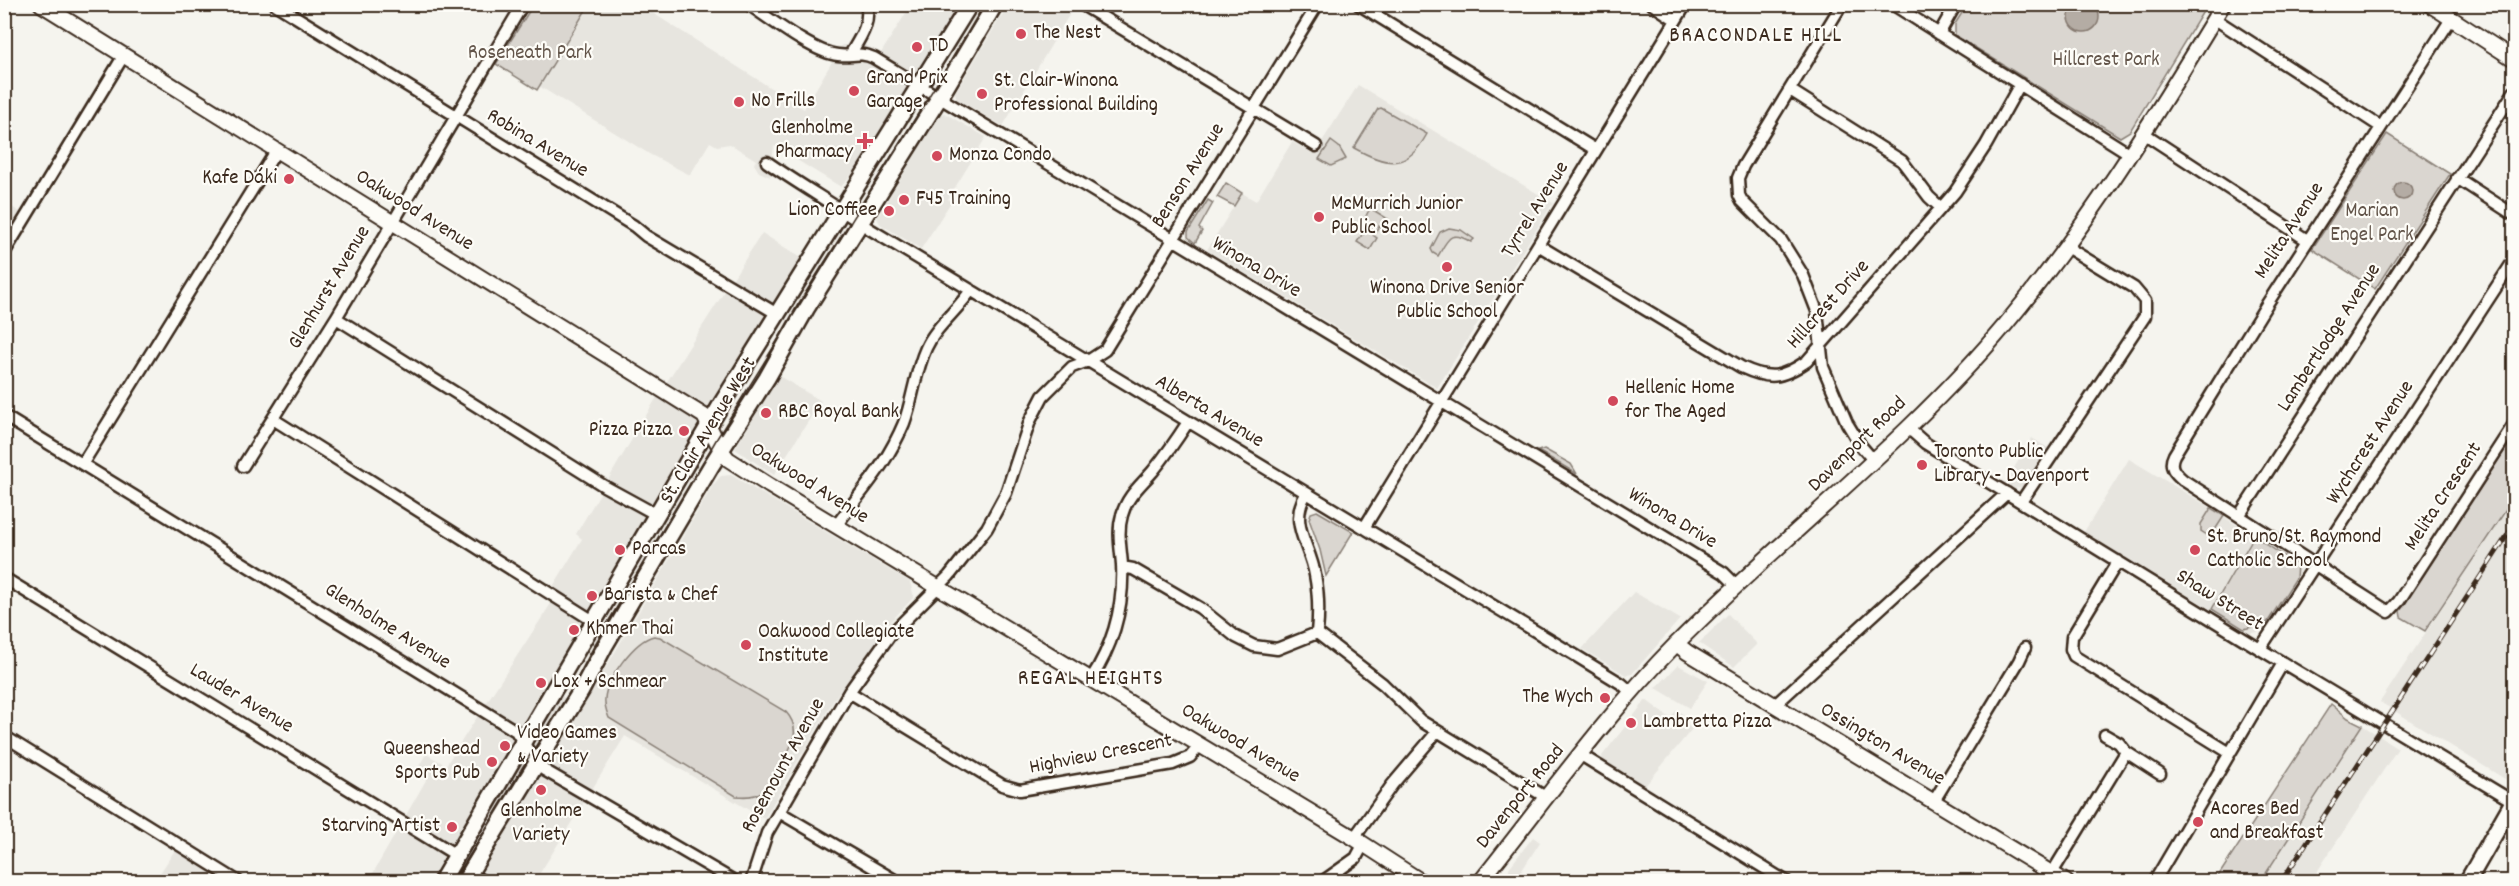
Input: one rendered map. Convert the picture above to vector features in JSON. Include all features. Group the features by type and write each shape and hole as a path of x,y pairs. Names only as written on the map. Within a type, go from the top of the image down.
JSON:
{"main road":[{"name":"St. Clair Avenue West","path":"441,882 710,425 970,4"},
{"name":"St. Clair Avenue West","path":"467,877 581,691 603,648 721,450 768,378 787,341 859,222 995,4"},
{"path":"2467,882 2514,801"}],"street":[{"name":"Oakwood Avenue","path":"41,4 704,416 728,459 1359,841 1422,882"},
{"name":"Robina Avenue","path":"275,4 634,225 646,236 779,315"},
{"name":"Winona Drive","path":"748,4 818,48 838,55 851,53 874,58 1724,573 1737,586"},
{"path":"851,53 867,21 866,4"},
{"path":"1081,4 1316,146"},
{"name":"Benson Avenue","path":"1088,362 1105,350 1318,4"},
{"path":"1358,4 1596,150"},
{"path":"1652,4 1676,20"},
{"name":"Tyrrel Avenue","path":"1364,528 1686,4"},
{"path":"1842,4 1743,166 1737,184 1742,201 1781,240 1803,275 1817,311 1821,360 1841,410 1854,435 1874,461"},
{"path":"1892,4 2130,154"},
{"path":"1938,33 1956,4"},
{"name":"Davenport Road","path":"1484,877 1632,693 1677,644 1908,428 2004,326 2065,246 2145,134 2223,4"},
{"path":"2429,4 2512,54"},
{"name":"Glenhurst Avenue","path":"243,466 336,318 519,6"},
{"path":"2215,19 2381,127"},
{"name":"Melita Avenue","path":"2172,469 2174,455 2307,240 2451,19"},
{"path":"4,252 124,55"},
{"name":"Hillcrest Drive","path":"1538,244 1752,373 1771,376 1790,373 1807,362 1941,208 1986,145 2020,84"},
{"path":"1790,90 1902,161 1929,197 1941,208"},
{"name":"Lambertlodge Avenue","path":"2239,516 2514,92"},
{"path":"2145,134 2307,240"},
{"path":"83,464 276,151"},
{"name":"Alberta Avenue","path":"767,162 859,222 1578,657 1632,693"},
{"path":"2457,178 2514,215"},
{"path":"2021,502 2141,323 2147,308 2142,295 2134,288 2065,246"},
{"name":"Wychcrest Avenue","path":"2260,649 2514,260"},
{"path":"836,526 874,477 896,441 910,404 926,348 945,320 961,305 971,290"},
{"path":"336,318 604,486 657,515"},
{"name":"Rosemount Avenue","path":"751,882 760,848 849,692 890,635 964,558 998,510 1017,463 1030,421 1043,396 1072,368 1088,362"},
{"name":"Glenholme Avenue","path":"4,416 422,671 516,731 536,763 544,770 736,882"},
{"path":"273,419 595,622"},
{"path":"1091,679 1111,642 1116,624 1122,567 1119,528 1125,507 1132,494 1168,452 1188,422"},
{"name":"Melita Crescent","path":"2172,469 2183,480 2389,612 2394,609 2514,424"},
{"name":"Shaw Street","path":"1908,428 1925,442 2021,502 2514,801"},
{"path":"1775,705 2007,493"},
{"path":"1306,494 1299,507 1298,518 1315,573 1319,610 1317,633"},
{"path":"2118,561 2072,638 2071,649 2074,656 2230,753"},
{"path":"1122,567 1133,569 1200,608 1236,637 1254,646 1277,649 1317,633"},
{"name":"Lauder Avenue","path":"4,578 456,855"},
{"path":"1317,633 1383,684 1407,710 1437,732 1546,798"},
{"name":"Ossington Avenue","path":"1677,644 2066,882"},
{"path":"1934,801 2025,648"},
{"path":"2154,882 2283,663"},
{"name":"Highview Crescent","path":"849,692 1002,784 1020,790 1173,764 1190,757 1200,745"},
{"path":"1322,882 1356,858 1359,841 1392,785 1437,732"},
{"path":"2105,735 2160,774"},
{"path":"4,736 239,882"},
{"path":"2052,873 2126,752"},
{"path":"1581,755 1787,882"},
{"path":"779,812 898,882"},
{"path":"467,877 484,882"},
{"path":"1484,877 1501,882"}],"shaded area":[{"path":"2084,2 2095,6 2099,17 2095,28 2084,32 2073,28 2069,17 2073,6"},
{"path":"589,5 640,5 804,109 842,45 865,45 881,53 911,5 958,5 869,153 841,187 774,146 770,177 759,172 754,164 756,160 730,144 717,146 710,142 690,175 651,155 539,86"},
{"path":"1008,5 1075,5 1003,126 957,99 955,93"},
{"path":"1358,85 1553,203 1437,388 1207,250 1242,193 1256,201 1292,142 1314,154"},
{"path":"944,113 986,137 948,199 951,202 921,249 880,224 877,218 938,117"},
{"path":"2403,182 2411,187 2412,191 2407,199 2403,200 2395,195 2394,191 2399,183"},
{"path":"5,203 20,212 5,236"},
{"path":"762,233 803,259 596,608 546,685 581,710 713,485 721,476 731,475 910,582 914,597 892,620 835,698 764,819 625,736 535,881 368,882 426,780 415,773 426,754 446,765 552,602 546,598 582,539 576,534 654,402"},
{"path":"779,376 821,401 774,475 735,449"},
{"path":"2032,438 2048,448 2023,486 2015,489 2005,483"},
{"name":"St. Bruno/St. Raymond Catholic School","path":"2129,459 2211,508 2300,568 2299,573 2260,632 2250,633 2084,532"},
{"path":"2514,498 2514,771 2510,778 2505,779 2380,702"},
{"path":"1634,592 1680,619 1632,674 1626,675 1582,649"},
{"path":"1728,614 1757,644 1734,667 1699,643"},
{"path":"1678,665 1708,681 1690,708 1656,688"},
{"path":"1646,700 1670,718 1677,710 1688,718 1684,723 1692,729 1645,786 1603,761 1602,756"},
{"path":"2362,725 2398,748 2311,881 2261,882"},
{"path":"1533,837 1540,842 1515,881 1509,874 1509,868"},
{"path":"175,850 224,881 155,881"}],"green space":[{"name":"Roseneath Park","path":"533,5 589,5 537,90 496,64"},
{"name":"Hillcrest Park","path":"1967,5 2207,5 2130,131 2120,137 1955,35 1955,24"},
{"path":"1381,108 1427,134 1412,154 1404,159 1395,162 1386,161 1354,148 1378,109"},
{"name":"Marian Engel Park","path":"2387,134 2450,174 2375,289 2312,249"},
{"path":"1331,141 1339,147 1346,159 1331,166 1319,159"},
{"path":"1226,183 1242,193 1234,206 1217,197"},
{"path":"1208,200 1213,203 1199,228 1202,231 1195,243 1188,237 1188,232"},
{"path":"1370,208 1388,219 1383,228 1379,226 1373,235 1377,238 1370,250 1357,242 1368,226 1366,216"},
{"path":"1449,228 1461,230 1474,239 1471,242 1454,236 1447,241 1438,256 1431,249 1440,232"},
{"path":"2514,436 2514,498 2425,631 2401,617 2400,611"},
{"path":"1544,449 1571,464 1577,474 1538,451"},
{"path":"2211,508 2224,516 2213,533 2207,535 2201,531 2201,524"},
{"path":"1317,511 1353,532 1326,576 1309,519 1311,513"},
{"path":"2254,536 2297,565 2296,578 2267,623 2244,629 2212,609"},
{"path":"654,636 660,637 786,712 791,719 794,733 791,746 771,783 761,792 751,796 736,796 609,718 605,702 606,691 615,672 638,645"},
{"path":"2331,704 2348,718 2362,725 2261,881 2215,881"}],"tram line":[{"path":"455,882 569,693 716,440 986,4"}],"railway":[{"path":"2281,882 2514,525"}],"place":[{"name":"The Nest","path":"1021,34"},
{"name":"TD","path":"917,47"},
{"name":"Grand Prix Garage","path":"854,91"},
{"name":"St. Clair-Winona Professional Building","path":"982,94"},
{"name":"No Frills","path":"739,102"},
{"name":"Glenholme Pharmacy","path":"865,141"},
{"name":"Monza Condo","path":"937,156"},
{"name":"Kafe Dáki","path":"289,179"},
{"name":"F45 Training","path":"904,200"},
{"name":"Lion Coffee","path":"889,211"},
{"name":"McMurrich Junior Public School","path":"1319,217"},
{"name":"Winona Drive Senior Public School","path":"1447,267"},
{"name":"Hellenic Home for The Aged","path":"1613,401"},
{"name":"RBC Royal Bank","path":"766,413"},
{"name":"Pizza Pizza","path":"684,431"},
{"name":"Toronto Public Library - Davenport","path":"1922,465"},
{"name":"Parcas","path":"620,550"},
{"name":"St. Bruno/St. Raymond Catholic School","path":"2195,550"},
{"name":"Barista & Chef","path":"592,596"},
{"name":"Khmer Thai","path":"574,630"},
{"name":"Oakwood Collegiate Institute","path":"746,645"},
{"name":"Lox + Schmear","path":"541,683"},
{"name":"The Wych","path":"1605,698"},
{"name":"Lambretta Pizza","path":"1631,723"},
{"name":"Video Games & Variety","path":"505,746"},
{"name":"Queenshead Sports Pub","path":"492,762"},
{"name":"Glenholme Variety","path":"541,790"},
{"name":"Acores Bed and Breakfast","path":"2198,822"},
{"name":"Starving Artist","path":"452,827"}],"district":[{"name":"BRACONDALE HILL","path":"1756,36"},
{"name":"REGAL HEIGHTS","path":"1091,679"}]}
